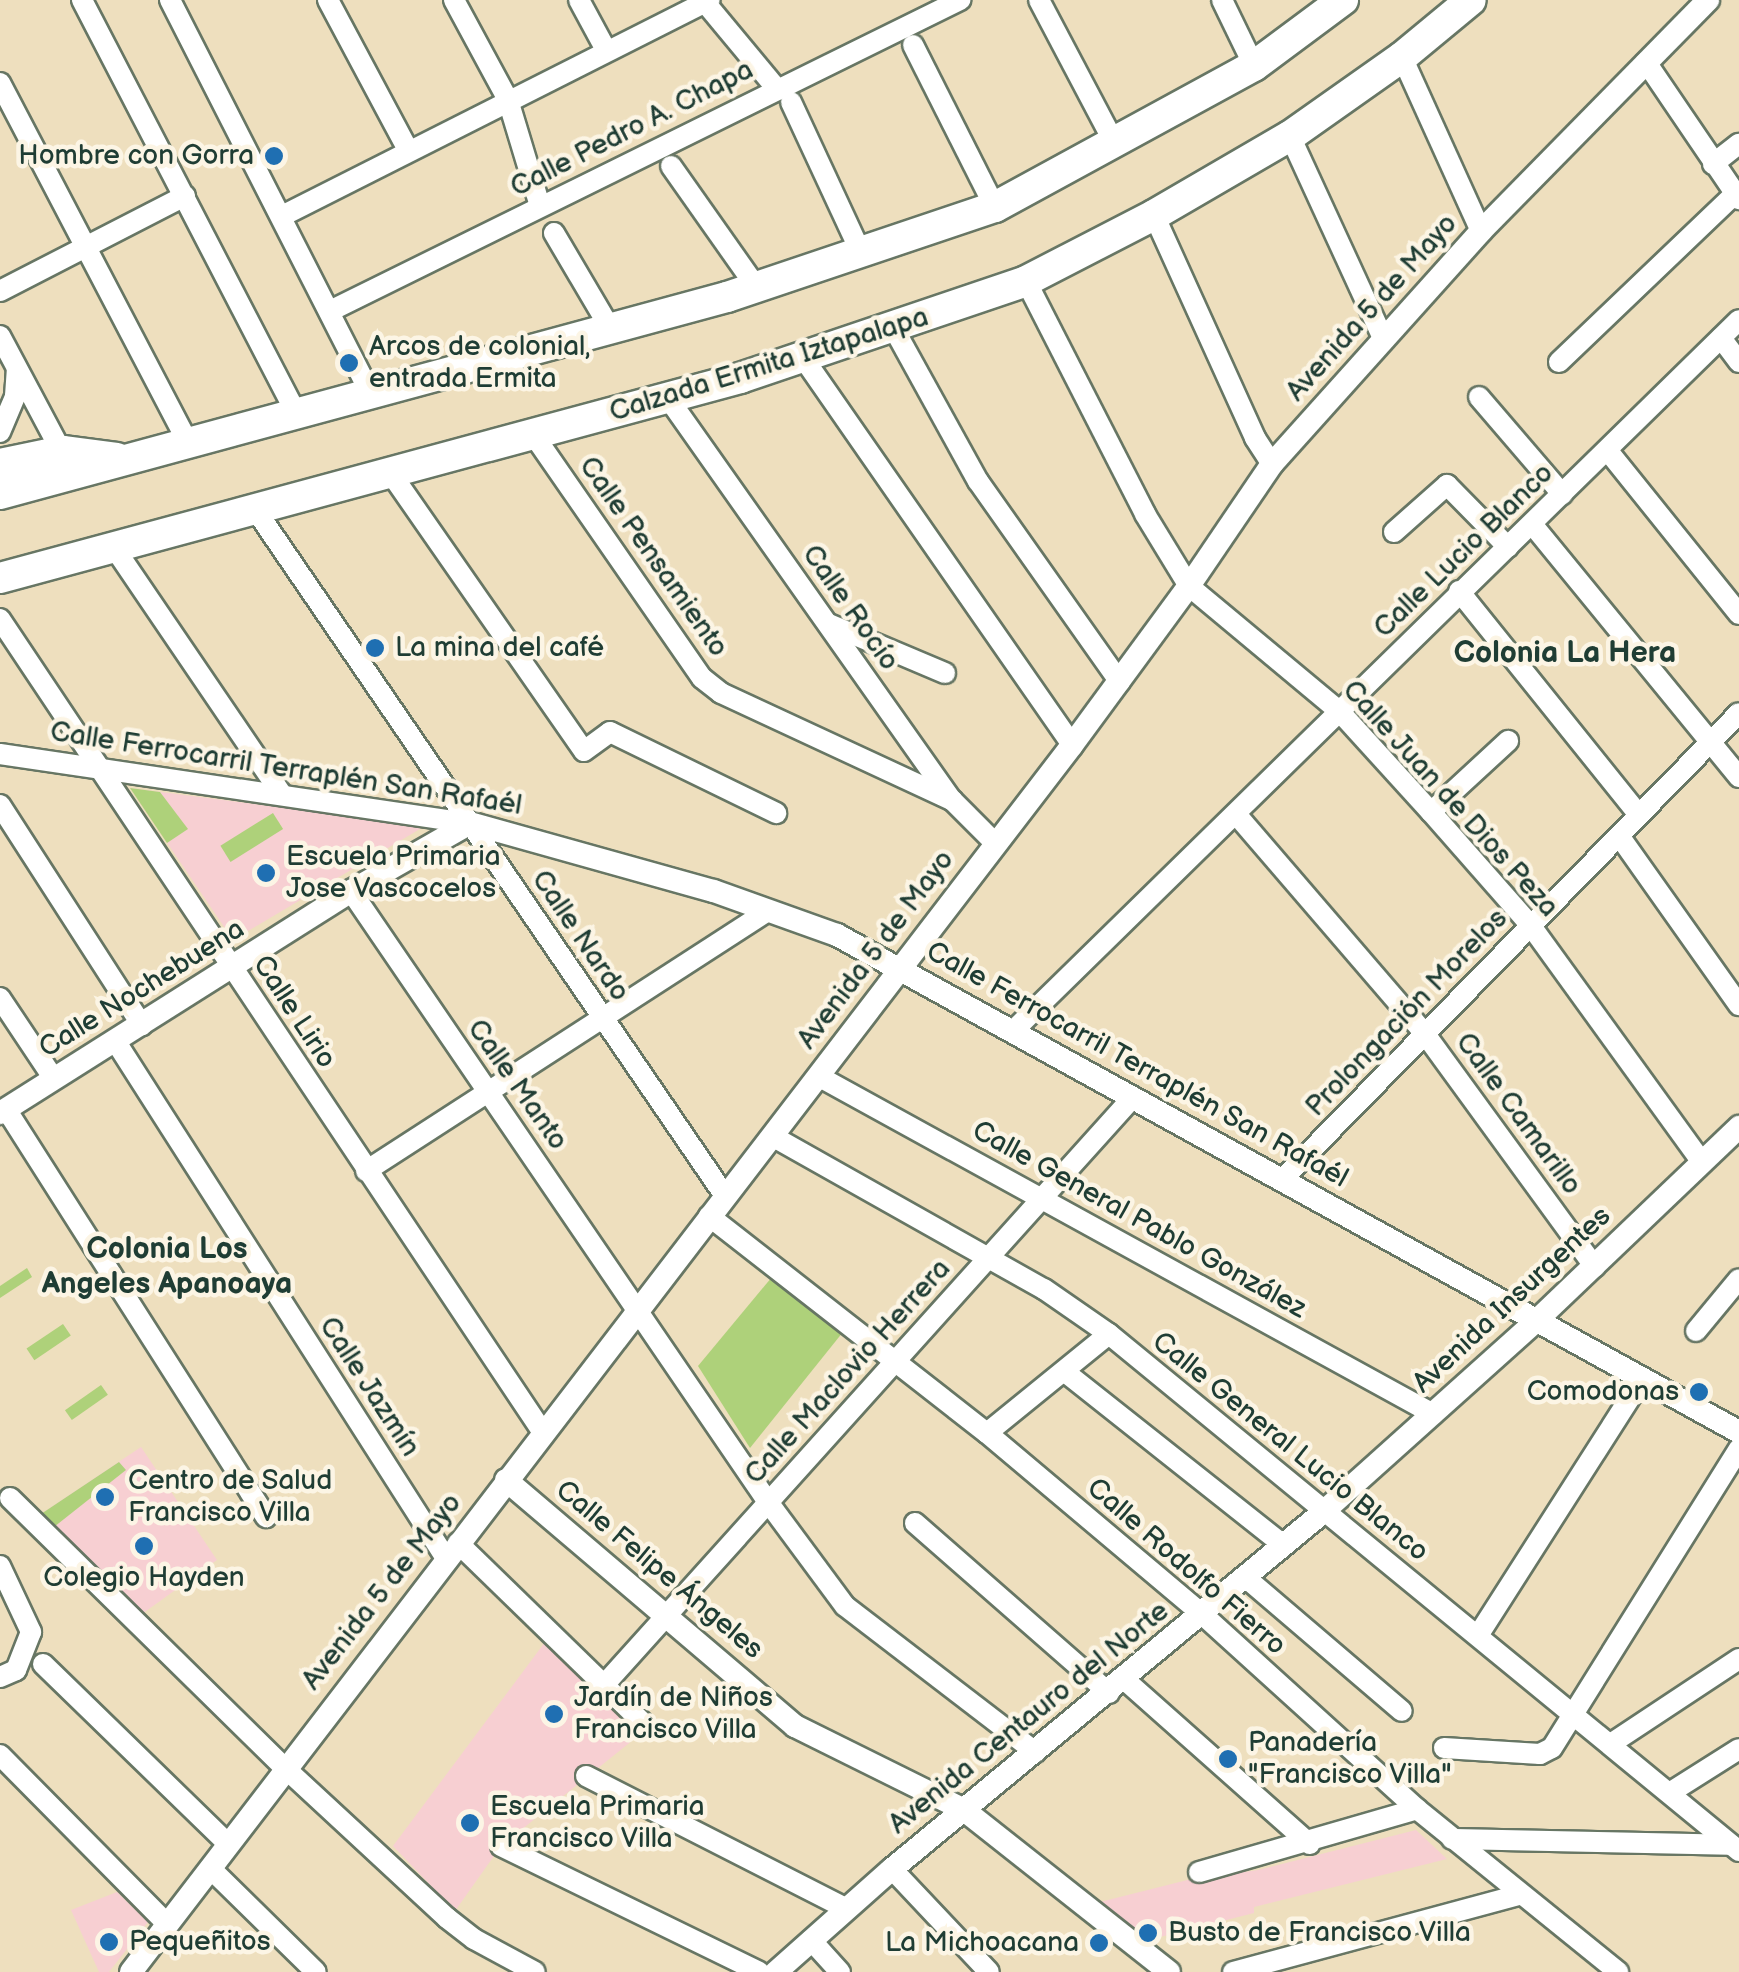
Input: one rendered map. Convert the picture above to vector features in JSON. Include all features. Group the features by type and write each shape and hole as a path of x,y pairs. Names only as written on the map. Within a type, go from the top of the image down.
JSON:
{"main road":[{"path":"0,494 67,464 106,454 129,462 757,288 995,207 1254,66 1343,0"},
{"name":"Calzada Ermita Iztapalapa","path":"0,578 392,475 804,359 1026,281 1154,215 1290,136 1402,57 1472,0"},
{"path":"0,464 67,464"}],"street":[{"path":"82,0 298,416"},
{"path":"170,0 372,396"},
{"path":"328,0 408,150"},
{"path":"454,0 508,100 540,206"},
{"path":"579,0 606,50"},
{"name":"Calle Pedro A. Chapa","path":"330,311 540,206 784,95 960,0"},
{"path":"1039,0 1114,142"},
{"path":"1222,0 1254,66"},
{"name":"Avenida 5 de Mayo","path":"135,1970 227,1843 1120,682 1272,464 1481,232 1708,0"},
{"path":"282,216 705,1 784,95 862,255"},
{"path":"914,44 995,207"},
{"path":"1402,57 1481,232"},
{"path":"1559,362 1737,197 1646,62"},
{"path":"0,84 190,446"},
{"path":"1290,136 1383,338"},
{"path":"1713,164 1739,144"},
{"path":"670,166 757,288"},
{"path":"0,291 186,196"},
{"path":"1154,215 1255,438 1272,464"},
{"path":"554,233 610,328"},
{"name":"Calle Juan de Dios Peza","path":"1026,281 1145,514 1189,586 1340,712 1431,812 1531,926 1702,1162"},
{"name":"Calle Lucio Blanco","path":"1014,1030 1739,320"},
{"path":"894,329 978,482 1120,682"},
{"path":"0,337 67,464"},
{"path":"1721,338 1739,362"},
{"path":"804,359 1072,745"},
{"path":"0,432 15,396 18,368"},
{"path":"1478,397 1562,494"},
{"name":"Calle Rocío","path":"668,398 952,800 995,842"},
{"name":"Calle Pensamiento","path":"535,436 702,678 721,692 952,800"},
{"path":"1608,451 1739,614"},
{"path":"392,475 584,752 610,732 776,813"},
{"path":"1394,532 1448,484 1508,547"},
{"name":"Calle Nardo","path":"255,510 724,1196"},
{"path":"1532,524 1739,776"},
{"path":"114,546 281,793"},
{"path":"1459,591 1639,815"},
{"name":"Calle Lirio","path":"0,618 544,1434"},
{"path":"828,624 945,673"},
{"name":"Prolongación Morelos","path":"1282,1180 1739,713"},
{"path":"1431,812 1508,741"},
{"name":"Calle Ferrocarril Terraplén San Rafaél","path":"0,754 470,823 714,891 837,935 1014,1030 1534,1323 1739,1432"},
{"path":"0,805 142,1025"},
{"name":"Calle Camarillo","path":"1236,814 1426,1034 1595,1267"},
{"name":"Calle Nochebuena","path":"3,1111 351,890 470,823"},
{"path":"1620,837 1739,1004"},
{"name":"Calle Manto","path":"351,890 768,1502 845,1606 1035,1752"},
{"path":"366,1171 766,912"},
{"path":"0,998 54,1080"},
{"name":"Calle Jazmín","path":"116,1042 453,1551 642,1722"},
{"name":"Calle General Pablo González","path":"818,1076 1433,1414"},
{"name":"Calle Maclovio Herrera","path":"604,1684 1134,1098"},
{"path":"3,1111 266,1517"},
{"name":"Avenida Insurgentes","path":"1322,1513 1595,1267 1739,1127"},
{"name":"Calle General Lucio Blanco","path":"772,1136 989,1257 1108,1334 1735,1848"},
{"name":"Calle Rodolfo Fierro","path":"709,1216 987,1433 1202,1614 1416,1809 1618,1972"},
{"path":"1696,1331 1739,1279"},
{"path":"987,1433 1108,1334"},
{"path":"1065,1372 1282,1545"},
{"path":"1478,1634 1642,1379"},
{"path":"1444,1748 1540,1754 1552,1748 1739,1449"},
{"name":"Calle Felipe Ángeles","path":"506,1480 795,1726 964,1810 1169,1972"},
{"path":"10,1498 285,1768 447,1918 474,1939 535,1972"},
{"name":"Avenida Centauro del Norte","path":"776,1972 892,1870 1322,1513"},
{"path":"914,1523 1310,1844"},
{"path":"0,1566 31,1632 16,1670 0,1677"},
{"path":"1245,1577 1402,1711"},
{"path":"1612,1744 1739,1658"},
{"path":"43,1664 227,1843"},
{"path":"1671,1792 1739,1750"},
{"path":"0,1754 168,1924"},
{"path":"586,1776 847,1909"},
{"path":"1199,1872 1310,1844 1416,1809"},
{"path":"1452,1839 1735,1848"},
{"path":"502,1846 759,1972"},
{"path":"210,1868 316,1972"},
{"path":"892,1870 989,1972"},
{"path":"1233,1972 1519,1895"},
{"path":"812,1940 840,1972"}],"shaded area":[{"name":"Escuela Primaria Jose Vascocelos","path":"130,788 425,826 233,940"},
{"name":"Colegio Hayden","path":"141,1447 217,1560 142,1614 41,1514"},
{"path":"545,1642 638,1736 501,1846 455,1911 393,1846"},
{"path":"1416,1830 1447,1859 1254,1907 1254,1913 1148,1940 1100,1902 1243,1866 1245,1872 1258,1870"},
{"name":"Pequeñitos","path":"117,1892 148,1922 109,1972 99,1972 71,1910"}],"green space":[{"path":"130,788 160,792 188,829 167,843"},
{"path":"273,813 283,829 230,862 220,846"},
{"path":"27,1268 32,1277 0,1298 0,1286"},
{"path":"772,1277 843,1332 750,1448 698,1366"},
{"path":"63,1324 71,1336 34,1360 27,1349"},
{"path":"101,1385 108,1395 72,1420 65,1410"},
{"path":"119,1462 126,1470 54,1527 41,1514"}],"place":[{"name":"Hombre con Gorra","path":"274,156"},
{"name":"Arcos de colonial, entrada Ermita","path":"349,363"},
{"name":"La mina del café","path":"375,648"},
{"name":"Escuela Primaria Jose Vascocelos","path":"266,873"},
{"name":"Comodonas","path":"1699,1392"},
{"name":"Centro de Salud Francisco Villa","path":"105,1497"},
{"name":"Colegio Hayden","path":"144,1546"},
{"name":"Jardín de Niños Francisco Villa","path":"554,1714"},
{"name":"Panadería \"Francisco Villa\"","path":"1228,1759"},
{"name":"Escuela Primaria Francisco Villa","path":"470,1823"},
{"name":"Busto de Francisco Villa","path":"1148,1933"},
{"name":"Pequeñitos","path":"109,1942"},
{"name":"La Michoacana","path":"1099,1943"}],"district":[{"name":"Colonia La Hera","path":"1565,653"},
{"name":"Colonia Los Angeles Apanoaya","path":"167,1266"}]}
